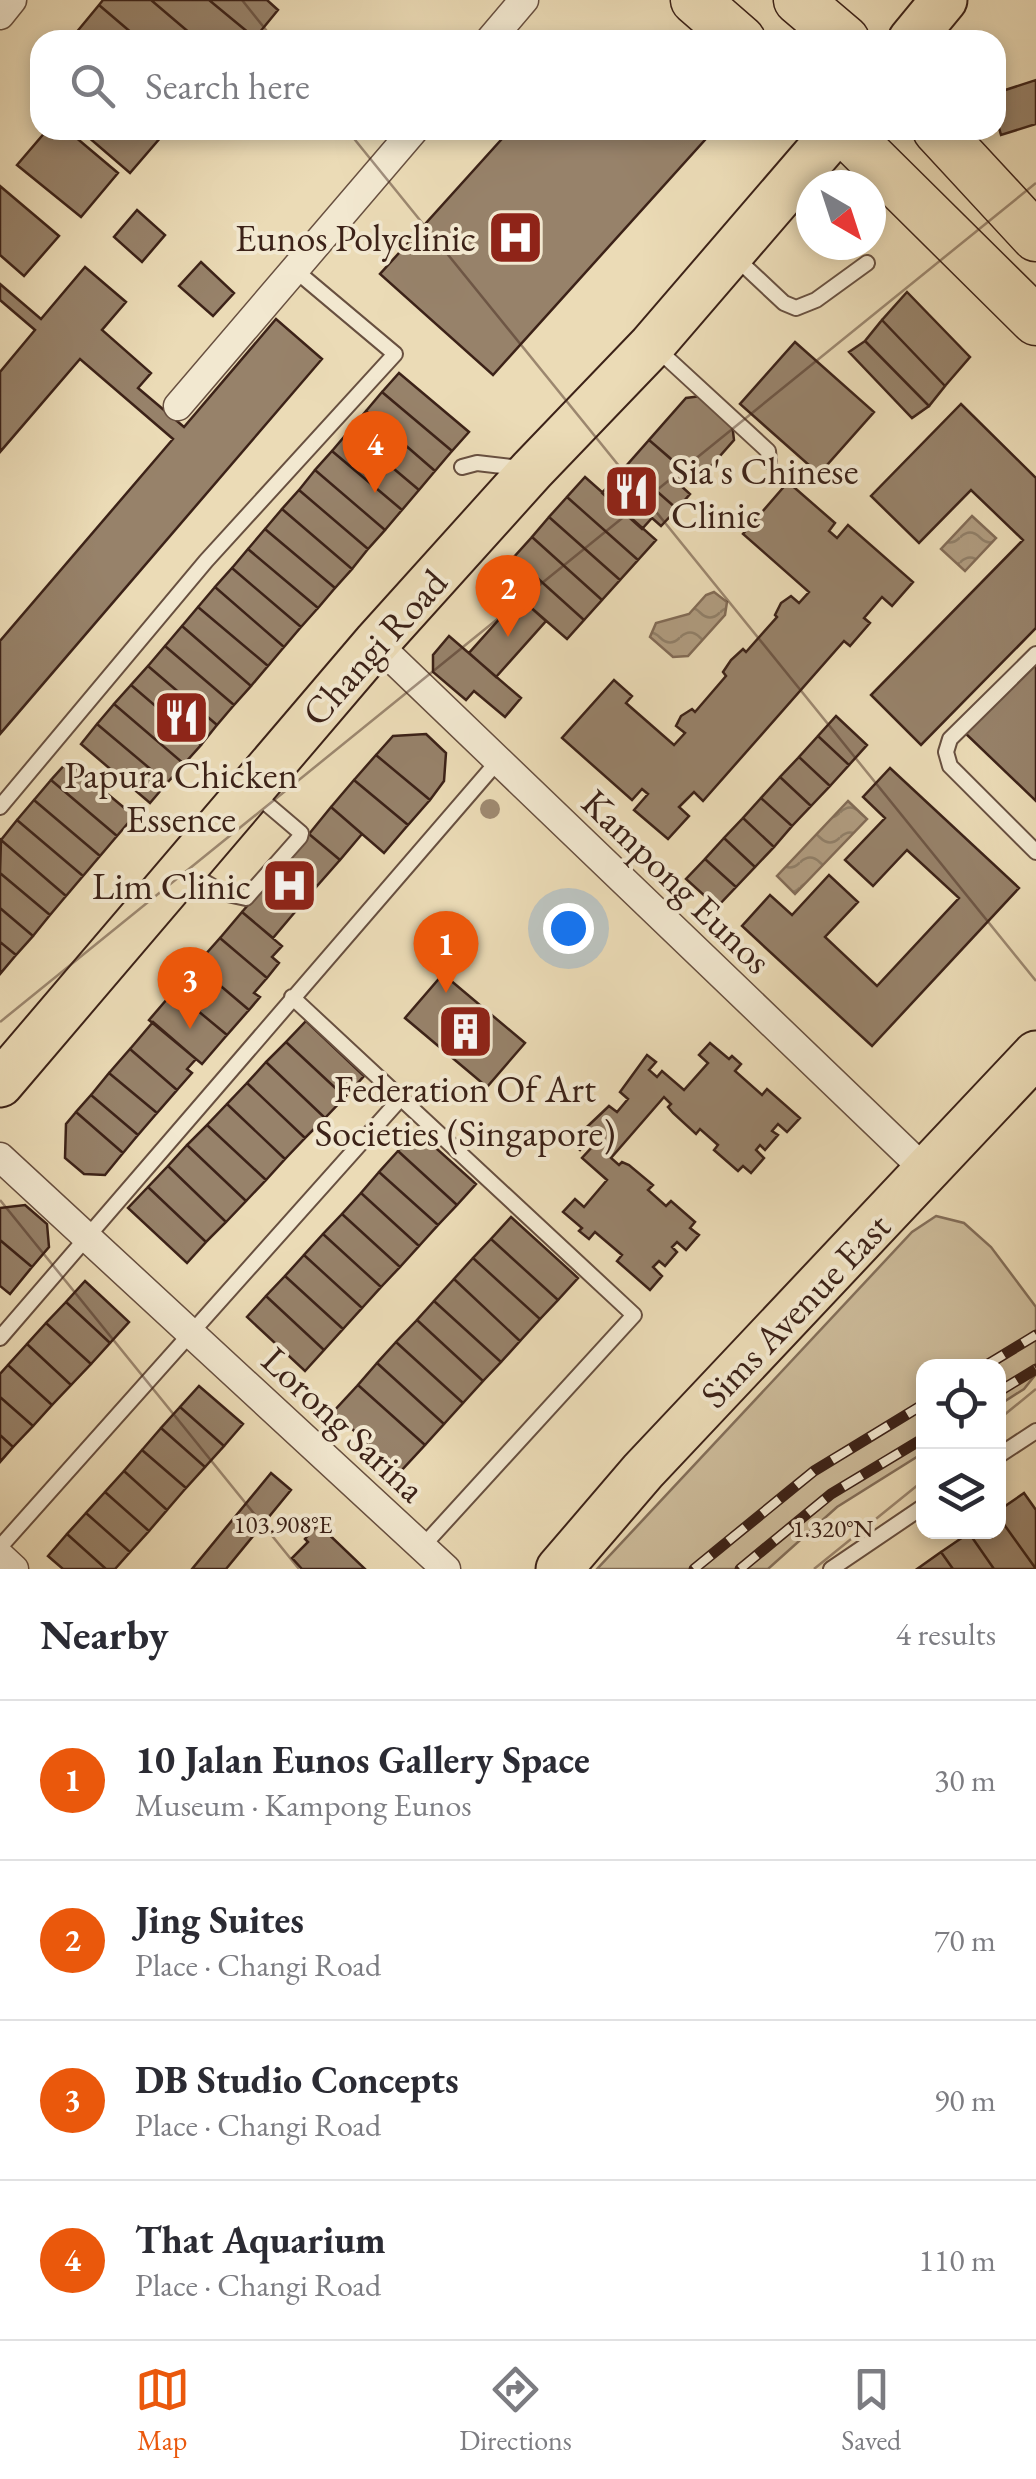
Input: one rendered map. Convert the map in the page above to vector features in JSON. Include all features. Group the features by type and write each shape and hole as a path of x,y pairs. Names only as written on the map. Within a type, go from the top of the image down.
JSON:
{"highway":[{"path":"695,0 730,30"},
{"path":"798,0 833,30"},
{"path":"850,140 1036,321"},
{"path":"945,140 1036,236"}],"main road":[{"path":"918,30 944,0"},
{"name":"Changi Road","path":"0,1084 376,643 532,470 652,345 831,140"},
{"name":"Sims Avenue East","path":"559,1569 643,1471 1036,1054"}],"street":[{"path":"0,15 12,0"},
{"path":"498,30 524,0"},
{"path":"178,406 406,140"},
{"name":"Kampong Eunos","path":"376,643 927,1172"},
{"name":"Lorong Sarina","path":"0,1157 446,1569"},
{"path":"0,1556 14,1569"}],"lane":[{"path":"732,254 784,303 796,308 816,300 866,263"},
{"path":"0,807 206,561 394,354 295,270"},
{"path":"652,345 768,452 769,461"},
{"path":"462,468 477,463 532,470"},
{"path":"1036,654 950,739 946,752 950,766 1036,852"},
{"path":"0,1338 498,762"},
{"path":"183,869 223,894 246,898 300,837 301,832 250,789"},
{"path":"292,998 634,1315 422,1546"},
{"path":"0,1547 401,1098"},
{"path":"1006,1451 1036,1431"},
{"path":"831,1569 916,1511"}],"shaded area":[{"path":"936,1216 964,1223 991,1247 1036,1307 1036,1374 1024,1389 1006,1401 1006,1359 916,1359 916,1457 837,1507 768,1569 597,1569 912,1232"}],"water":[{"path":"972,516 996,538 965,571 941,549"},
{"path":"714,592 727,602 725,615 688,656 673,657 650,637 656,623 689,614 706,595"},
{"path":"848,801 867,819 795,894 777,876"}],"building":[{"path":"103,0 151,0 186,30 128,30 99,5"},
{"path":"151,0 209,0 245,30 186,30"},
{"path":"209,0 267,0 278,10 262,30 245,30"},
{"path":"99,5 128,30 78,30"},
{"path":"1036,80 1036,124 1006,133 1006,90"},
{"path":"38,140 79,140 118,173 81,217 17,165"},
{"path":"92,140 158,140 130,173"},
{"name":"Eunos Polyclinic","path":"501,140 705,140 493,375 380,274"},
{"path":"0,186 59,236 24,276 0,255"},
{"path":"137,210 165,235 142,262 114,237"},
{"path":"201,262 234,293 213,316 179,286"},
{"path":"85,267 126,302 102,330 151,373 138,388 184,427 276,319 322,359 0,734 0,641 173,439 80,359 0,452 0,372 35,330 0,300 0,284 41,319"},
{"path":"907,292 970,357 945,386 882,320"},
{"path":"882,320 945,386 929,406 865,341"},
{"path":"865,341 929,406 912,418 849,352"},
{"path":"795,342 874,412 819,474 740,404"},
{"path":"399,373 469,432 452,451 382,392"},
{"path":"382,392 452,451 435,471 366,411"},
{"path":"701,396 732,423 734,440 697,482 649,440 686,398"},
{"path":"961,404 1036,478 1036,628 921,745 871,695 1023,540 971,490 919,543 871,496"},
{"path":"366,411 435,471 419,490 349,431"},
{"path":"349,431 419,490 402,510 332,451"},
{"path":"649,440 690,475 680,485 690,494 677,509 627,465"},
{"path":"332,451 402,510 385,530 315,470"},
{"path":"627,465 677,509 661,526 652,518 642,529 602,493"},
{"path":"315,470 385,530 368,549 299,490"},
{"path":"585,477 656,540 638,560 567,497"},
{"path":"788,482 835,523 829,531 837,538 848,525 913,582 892,606 882,597 864,618 870,623 850,646 844,641 703,801 694,792 679,807 689,816 668,839 634,810 648,794 642,789 632,800 562,738 614,680 632,696 626,703 674,745 685,733 676,726 681,716 692,709 695,712 726,676 723,672 731,660 743,649 746,652 777,617 781,603 791,596 799,603 809,592 743,534"},
{"path":"299,490 368,549 352,569 282,509"},
{"path":"567,497 638,560 620,580 549,517"},
{"path":"282,509 352,569 335,588 265,529"},
{"path":"549,517 620,580 602,600 532,537"},
{"path":"265,529 335,588 318,608 248,549"},
{"path":"532,537 602,600 584,620 514,557"},
{"path":"248,549 318,608 301,627 232,568"},
{"path":"514,557 584,620 567,639 496,577"},
{"path":"232,568 301,627 284,647 215,587"},
{"path":"215,587 284,647 268,666 198,607"},
{"path":"519,597 546,621 496,677 469,653"},
{"path":"198,607 268,666 251,686 182,626"},
{"path":"182,626 251,686 234,705 165,646"},
{"path":"449,636 521,698 505,717 474,691 466,700 433,672 433,655"},
{"path":"165,646 234,705 217,725 148,666"},
{"path":"1036,659 1036,801 964,732"},
{"path":"148,666 217,725 201,745 131,685"},
{"path":"131,685 201,745 184,764 114,704"},
{"path":"114,704 184,764 167,783 97,724"},
{"path":"836,716 867,745 849,765 818,736"},
{"path":"97,724 167,783 150,803 81,744"},
{"path":"426,734 446,753 444,781 430,800 376,755 393,736"},
{"path":"818,736 849,765 830,786 799,757"},
{"path":"376,755 430,800 408,825 354,780"},
{"path":"799,757 830,786 811,806 780,777"},
{"path":"68,761 134,816 117,836 51,780"},
{"path":"890,768 1019,888 872,1046 742,926 770,895 792,915 829,875 858,902 825,937 877,986 959,898 907,850 873,886 845,860 885,818 863,797"},
{"path":"780,777 811,806 792,826 761,798"},
{"path":"51,780 117,836 100,856 34,800"},
{"path":"354,780 408,825 384,853 331,807"},
{"path":"761,798 792,826 774,847 743,818"},
{"path":"34,800 100,856 83,876 17,820"},
{"path":"331,807 362,834 340,860 309,834"},
{"path":"743,818 774,847 755,867 724,838"},
{"path":"17,820 83,876 66,896 1,840"},
{"path":"309,834 340,860 317,886 286,860"},
{"path":"724,838 755,867 736,887 705,859"},
{"path":"1,840 66,896 50,915 0,873"},
{"path":"705,859 736,887 717,907 686,879"},
{"path":"286,860 317,886 295,912 264,886"},
{"path":"0,873 50,915 33,936 0,908"},
{"path":"264,886 295,912 273,938 242,912"},
{"path":"0,908 33,936 16,955 0,942"},
{"path":"242,912 282,946 272,957 279,963 267,978 220,938"},
{"path":"220,938 267,978 254,993 260,997 249,1010 196,965"},
{"path":"0,942 16,955 0,974"},
{"path":"196,965 249,1010 227,1035 174,991"},
{"name":"Federation Of Art Societies (Singapore)","path":"443,974 525,1043 487,1087 405,1018"},
{"path":"174,991 227,1035 202,1064 149,1020"},
{"path":"306,1021 364,1076 345,1097 286,1042"},
{"path":"153,1022 196,1059 187,1069 192,1073 177,1090 130,1049"},
{"path":"286,1042 345,1097 325,1118 266,1062"},
{"path":"710,1043 741,1064 735,1071 762,1095 767,1089 800,1118 787,1132 778,1124 772,1131 778,1135 765,1150 760,1145 756,1150 764,1158 751,1173 743,1166 738,1171 714,1150 718,1145 700,1129 696,1134 673,1113 664,1097 611,1158 619,1165 629,1165 653,1185 648,1190 666,1206 671,1201 695,1222 690,1228 699,1235 686,1250 677,1242 672,1247 677,1252 665,1266 659,1261 653,1267 662,1276 650,1290 617,1261 622,1255 595,1232 589,1239 563,1212 575,1199 584,1207 607,1180 582,1158 592,1147 587,1142 580,1150 571,1142 609,1106 617,1112 628,1099 620,1092 647,1055 656,1062 649,1070 657,1077 662,1071 684,1090 708,1063 699,1055"},
{"path":"130,1049 177,1090 157,1113 109,1073"},
{"path":"266,1062 325,1118 305,1138 247,1083"},
{"path":"109,1073 157,1113 138,1135 91,1095"},
{"path":"247,1083 305,1138 285,1159 227,1104"},
{"path":"91,1095 138,1135 123,1153 76,1112"},
{"path":"227,1104 285,1159 266,1180 207,1125"},
{"path":"76,1112 123,1153 105,1175 84,1174 65,1158 66,1124"},
{"path":"207,1125 266,1180 246,1201 187,1145"},
{"path":"417,1131 476,1184 457,1205 398,1151"},
{"path":"187,1145 246,1201 226,1222 168,1166"},
{"path":"398,1151 457,1205 438,1225 379,1172"},
{"path":"168,1166 226,1222 206,1242 148,1187"},
{"path":"379,1172 438,1225 419,1246 361,1193"},
{"path":"148,1187 206,1242 187,1263 128,1208"},
{"path":"361,1193 419,1246 400,1267 342,1214"},
{"path":"25,1205 47,1224 49,1247 32,1267 0,1240 0,1208"},
{"path":"342,1214 400,1267 381,1287 323,1234"},
{"path":"511,1217 578,1278 558,1300 491,1239"},
{"path":"323,1234 381,1287 362,1308 304,1255"},
{"path":"491,1239 558,1300 540,1319 473,1258"},
{"path":"0,1240 32,1267 10,1294 0,1286"},
{"path":"304,1255 362,1308 343,1329 285,1276"},
{"path":"473,1258 540,1319 520,1341 454,1279"},
{"path":"285,1276 343,1329 324,1350 266,1296"},
{"path":"454,1279 520,1341 501,1362 434,1301"},
{"path":"85,1281 129,1322 110,1343 66,1302"},
{"path":"266,1296 324,1350 305,1371 247,1317"},
{"path":"434,1301 501,1362 483,1381 417,1320"},
{"path":"66,1302 110,1343 91,1364 46,1323"},
{"path":"417,1320 483,1381 463,1403 396,1342"},
{"path":"46,1323 91,1364 71,1385 27,1344"},
{"path":"396,1342 463,1403 444,1424 377,1363"},
{"path":"27,1344 71,1385 52,1405 8,1365"},
{"path":"377,1363 444,1424 425,1445 358,1385"},
{"path":"8,1365 52,1405 33,1426 0,1397 0,1374"},
{"path":"358,1385 425,1445 400,1472 333,1412"},
{"path":"199,1386 243,1424 224,1446 180,1407"},
{"path":"0,1397 33,1426 13,1447 0,1435"},
{"path":"180,1407 224,1446 205,1467 161,1428"},
{"path":"161,1428 205,1467 186,1488 142,1450"},
{"path":"0,1435 13,1447 0,1462"},
{"path":"142,1450 186,1488 167,1510 124,1471"},
{"path":"124,1471 167,1510 149,1531 105,1492"},
{"path":"271,1473 291,1490 226,1569 192,1569"},
{"path":"105,1492 149,1531 130,1552 86,1513"},
{"path":"1024,1493 1036,1510 1036,1569 1006,1527 1006,1505"},
{"path":"86,1513 130,1552 115,1569 106,1569 67,1534"},
{"path":"318,1524 365,1569 302,1569 292,1558"},
{"path":"1006,1527 1036,1569 994,1569 973,1539 1006,1539"},
{"path":"67,1534 106,1569 63,1569 48,1556"},
{"path":"960,1539 973,1539 994,1569 953,1569 941,1552"},
{"path":"941,1552 953,1569 917,1569"}],"railway":[{"path":"997,1359 1036,1335"},
{"path":"1006,1387 1036,1369"},
{"path":"694,1569 814,1471 916,1409"},
{"path":"740,1569 831,1494 916,1443"}],"place":[{"name":"Eunos Polyclinic","path":"515,237"},
{"name":"Sia's Chinese Clinic","path":"632,492"},
{"name":"That Aquarium","path":"375,493"},
{"name":"Jing Suites","path":"508,637"},
{"name":"Papura Chicken Essence","path":"181,717"},
{"name":"Lim Clinic","path":"290,885"},
{"name":"10 Jalan Eunos Gallery Space","path":"446,993"},
{"name":"DB Studio Concepts","path":"190,1029"},
{"name":"Federation Of Art Societies (Singapore)","path":"465,1031"}]}
